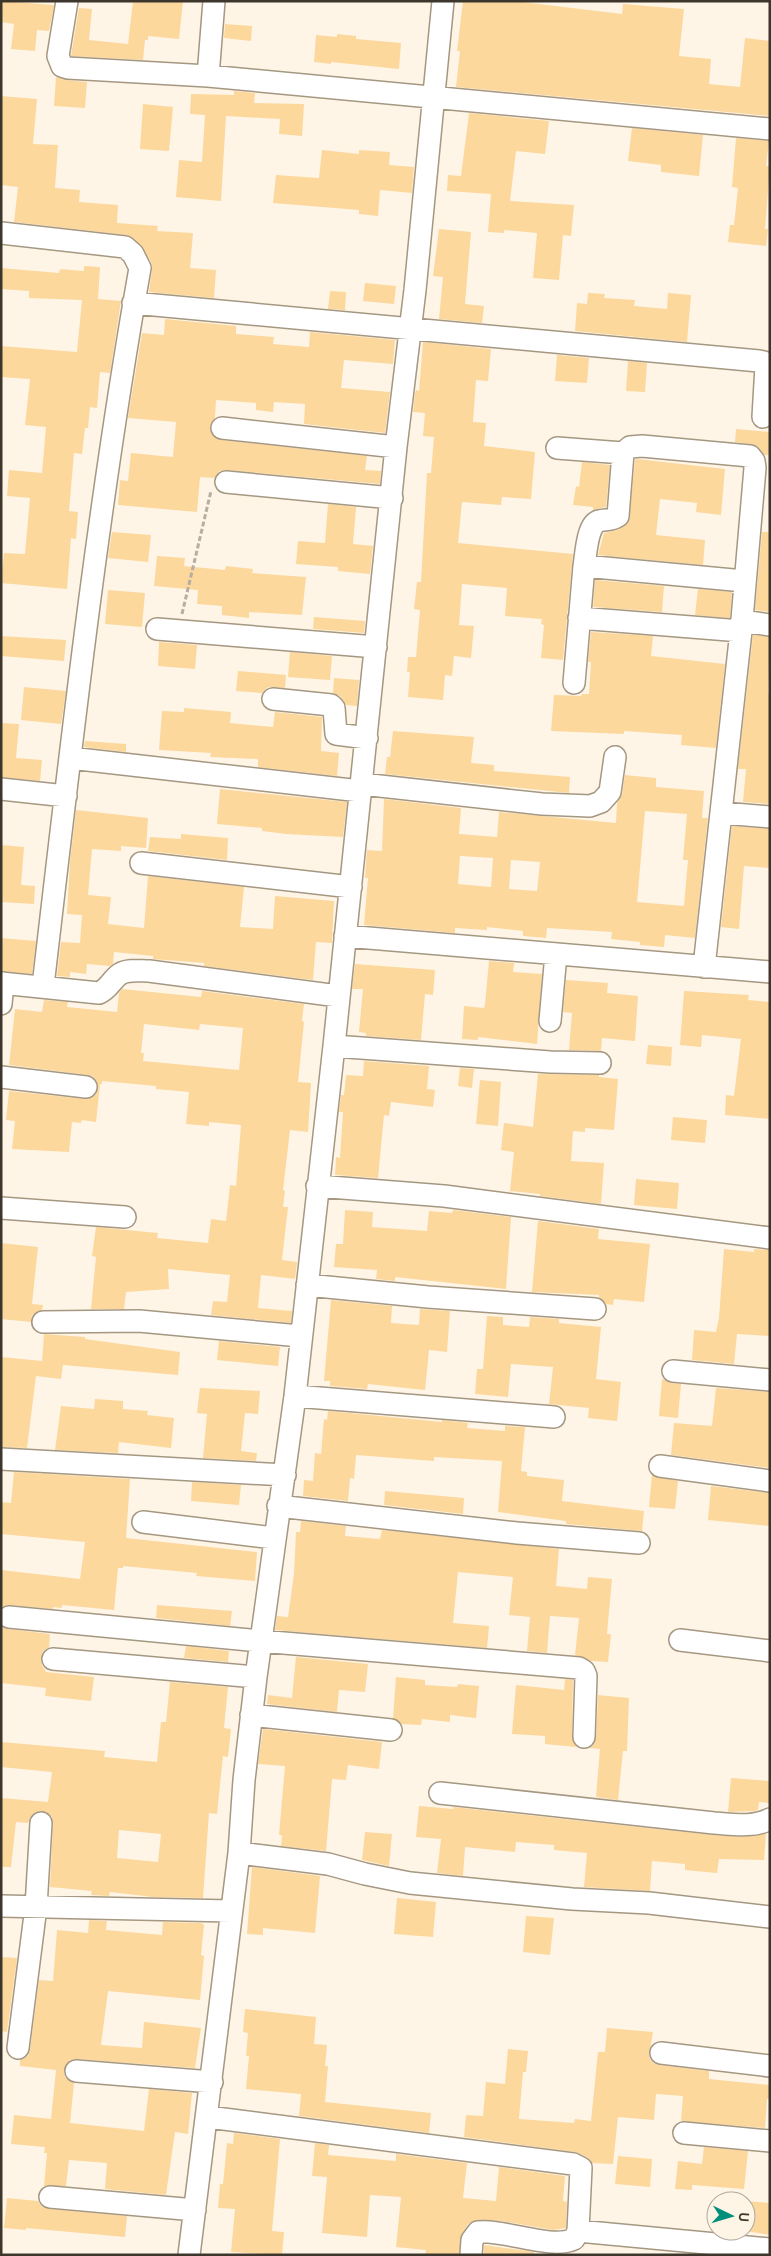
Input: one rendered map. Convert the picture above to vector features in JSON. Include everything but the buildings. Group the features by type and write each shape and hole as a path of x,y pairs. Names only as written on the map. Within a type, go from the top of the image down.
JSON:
{"street":[{"path":"67,1 58,56 62,66 68,68 208,76 770,129"},
{"path":"208,76 214,1"},
{"path":"190,2255 212,2082 260,1641 295,1396 300,1336 351,887 396,447 411,330 443,1"},
{"path":"1,233 125,247 133,254 140,268 133,303 90,591 43,986"},
{"path":"133,303 764,362 768,360 763,418"},
{"path":"222,428 396,447"},
{"path":"574,683 584,566 592,526 597,521 607,521 618,516 623,453 630,447 642,446 750,456 763,468 744,582 742,626 704,967"},
{"path":"557,448 623,453"},
{"path":"226,482 392,498"},
{"path":"584,566 744,582"},
{"path":"579,618 742,626 770,625"},
{"path":"157,629 376,648"},
{"path":"273,699 331,705 334,708 336,734 366,738"},
{"path":"70,758 542,804 590,806 602,802 610,792 615,757"},
{"path":"1,788 66,796"},
{"path":"722,812 770,817"},
{"path":"141,863 351,887"},
{"path":"345,936 770,972"},
{"path":"550,1021 556,954"},
{"path":"1,1004 2,983 43,986 99,994 120,974 131,970 338,996"},
{"path":"334,1046 550,1062 600,1063"},
{"path":"1,1077 86,1087"},
{"path":"317,1186 444,1196 770,1238"},
{"path":"1,1208 125,1217"},
{"path":"307,1284 428,1297 595,1308"},
{"path":"43,1322 139,1321 300,1336"},
{"path":"673,1371 770,1380"},
{"path":"295,1396 554,1417"},
{"path":"1,1459 285,1475"},
{"path":"660,1466 770,1481"},
{"path":"278,1506 488,1530 639,1543"},
{"path":"142,1522 274,1538"},
{"path":"9,1617 582,1669 586,1676 584,1736"},
{"path":"680,1640 770,1651"},
{"path":"53,1659 256,1677"},
{"path":"252,1715 392,1730"},
{"path":"440,1793 714,1823 743,1825 764,1822 770,1819"},
{"path":"18,2048 36,1907 41,1823"},
{"path":"238,1852 328,1864 410,1883 572,1899 649,1903 770,1917"},
{"path":"1,1906 231,1912"},
{"path":"661,2053 770,2066"},
{"path":"76,2071 212,2082"},
{"path":"208,2117 576,2164 581,2172 578,2231 574,2239 565,2242 478,2232 472,2240 471,2255"},
{"path":"684,2133 770,2141"},
{"path":"50,2197 195,2210"},
{"path":"578,2231 770,2249"}],"path":[{"path":"178,631 209,493 218,484 226,482"}]}
